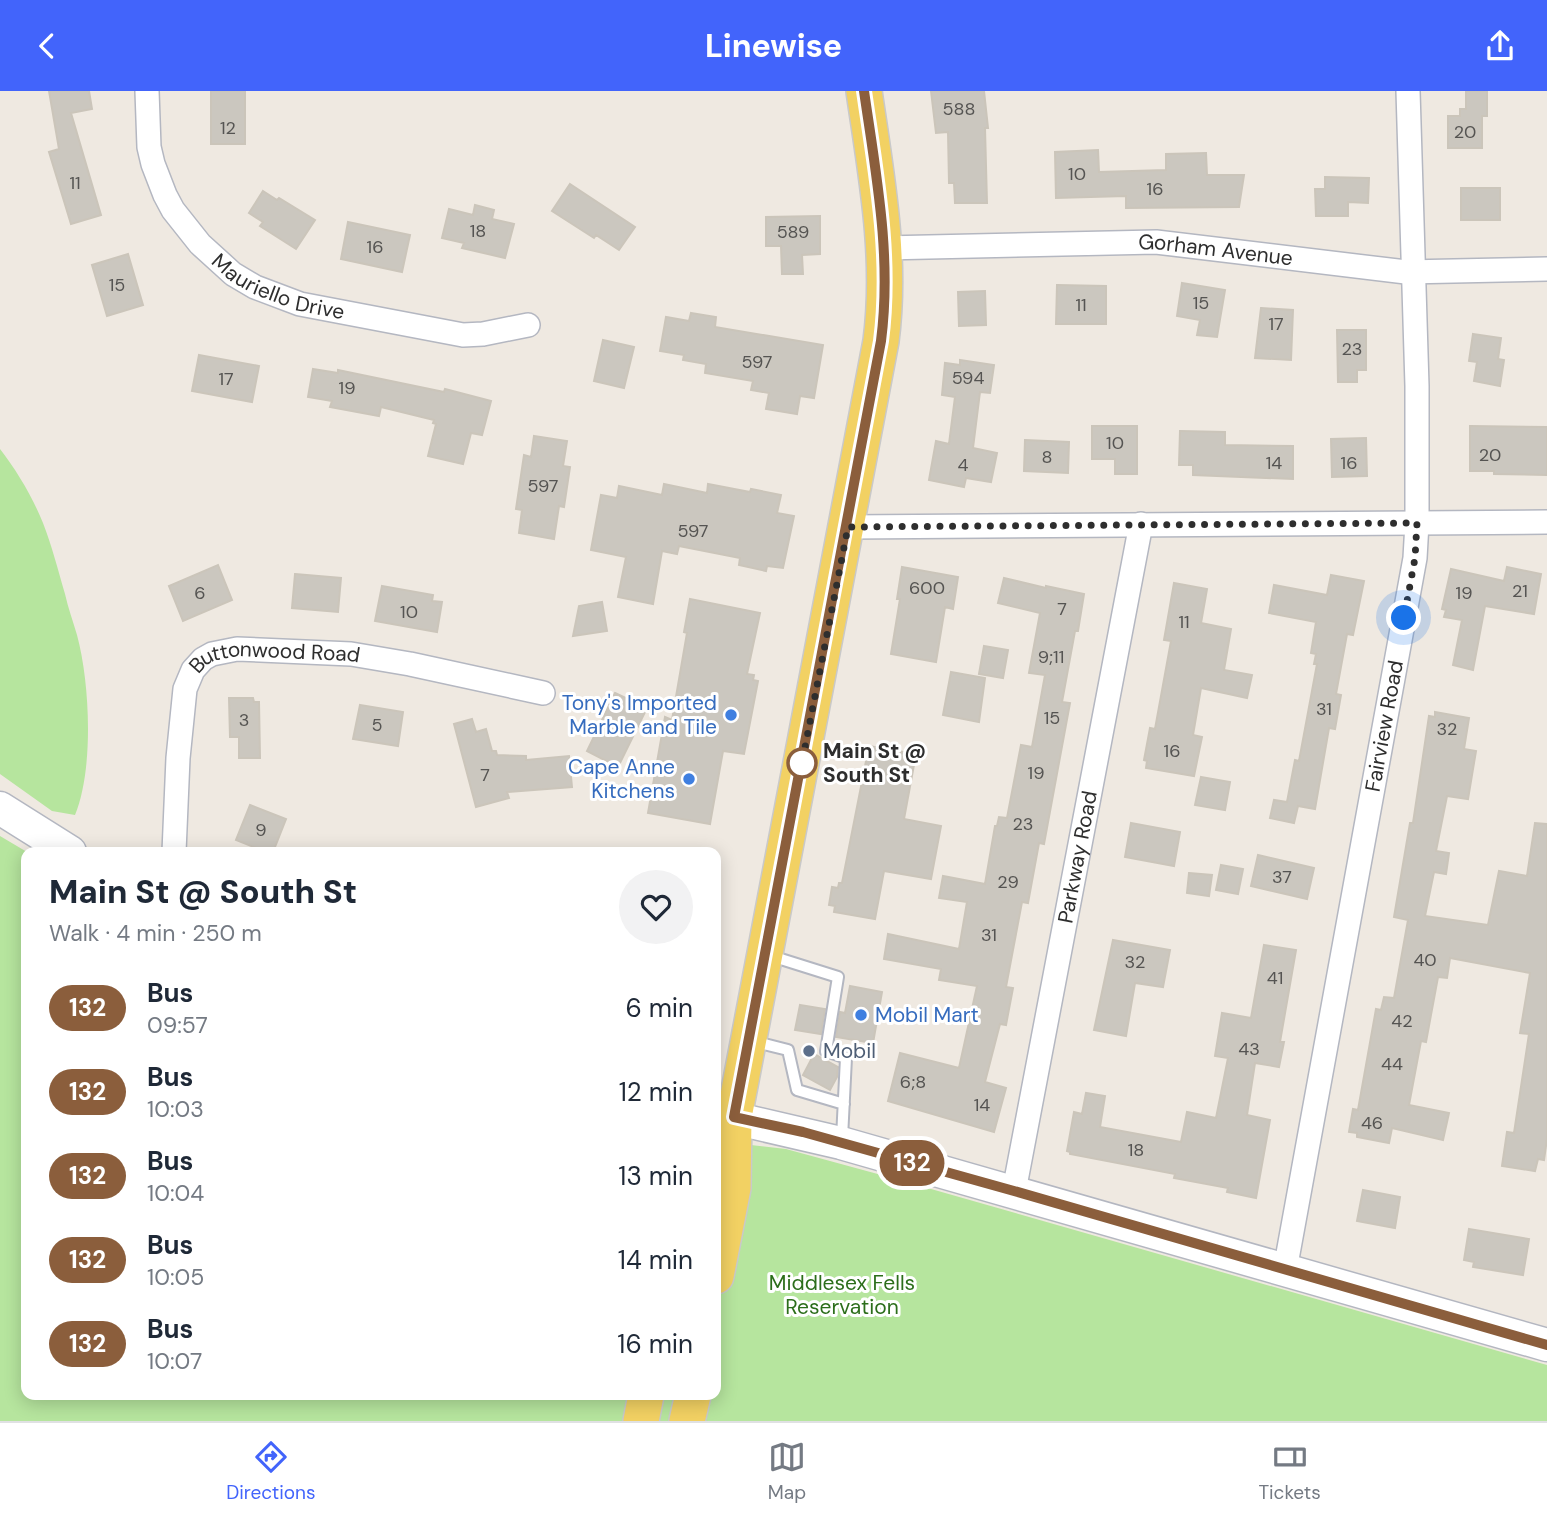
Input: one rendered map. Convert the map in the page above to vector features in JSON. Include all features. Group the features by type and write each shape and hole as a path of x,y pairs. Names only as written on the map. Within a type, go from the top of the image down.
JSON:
{"main road":[{"path":"721,1250 733,1188 725,1116 749,1041 881,341 886,284 884,249 864,91"},
{"path":"0,808 62,847"},
{"path":"725,1116 841,1143 1546,1341"},
{"path":"641,1421 645,1400"},
{"path":"688,1421 692,1400"}],"street":[{"name":"Mauriello Drive","path":"147,91 151,156 158,180 173,210 214,259 255,287 300,304 463,335 528,325"},
{"name":"Fairview Road","path":"1286,1270 1414,564 1417,523 1408,91"},
{"name":"Gorham Avenue","path":"884,249 1156,242 1413,272 1547,269"},
{"path":"848,527 1547,522"},
{"name":"Parkway Road","path":"1014,1191 1141,524"},
{"name":"Buttonwood Road","path":"174,847 183,698 193,670 212,654 237,649 351,654 543,693"}],"lane":[{"path":"765,954 838,978 826,1051 846,1058 841,1143"},
{"path":"749,1041 788,1050 797,1090 844,1104"}],"green space":[{"path":"0,449 24,484 43,523 77,635 85,677 88,726 85,774 75,815 52,811 0,774"},
{"name":"Middlesex Fells Reservation","path":"0,836 21,848 21,1400 721,1400 721,1142 786,1149 1547,1365 1547,1421 0,1421"}],"building":[{"path":"49,91 89,91 92,109 71,113 101,215 71,224 49,152 59,149"},
{"path":"211,91 245,91 245,144 211,144"},
{"path":"931,91 984,91 988,128 985,128 987,203 955,203 954,183 949,183 948,132 936,133"},
{"path":"1466,91 1487,91 1487,116 1482,116 1482,148 1448,148 1448,116 1460,116 1460,109 1466,109"},
{"path":"1098,150 1099,172 1166,170 1166,154 1206,153 1207,175 1244,175 1239,207 1126,208 1126,196 1056,198 1055,152"},
{"path":"1325,177 1369,178 1368,203 1348,202 1348,216 1316,216 1315,189 1325,189"},
{"path":"570,184 635,227 619,250 596,235 594,238 552,211"},
{"path":"1461,188 1500,188 1500,220 1461,220"},
{"path":"263,191 315,220 296,249 260,226 263,222 249,213"},
{"path":"475,205 494,210 492,219 514,224 505,258 462,248 464,243 442,238 449,209 473,215"},
{"path":"820,216 820,254 802,255 803,274 782,274 781,246 766,246 766,217"},
{"path":"348,222 410,235 402,272 341,259"},
{"path":"128,254 143,305 107,316 92,265"},
{"path":"1182,283 1225,290 1217,337 1197,335 1200,320 1177,316"},
{"path":"1057,285 1106,286 1106,324 1056,324"},
{"path":"985,291 986,325 959,326 958,292"},
{"path":"1261,308 1293,310 1291,360 1255,358"},
{"path":"691,313 716,317 715,327 823,345 814,398 800,396 797,414 766,409 769,393 751,390 753,381 705,373 706,364 683,360 684,355 660,351 666,317 689,321"},
{"path":"1337,330 1366,330 1366,370 1357,370 1357,382 1338,382"},
{"path":"1473,334 1501,338 1498,359 1504,360 1500,386 1474,381 1477,362 1469,361"},
{"path":"603,340 634,347 624,388 594,381"},
{"path":"199,355 259,366 252,402 192,391"},
{"path":"960,360 994,365 990,393 980,392 973,448 997,453 991,482 966,478 964,487 929,480 936,441 949,444 955,397 942,395 945,363 960,365"},
{"path":"313,369 338,373 338,370 444,392 445,389 491,401 482,435 471,433 463,464 428,456 436,424 433,423 434,420 381,407 379,416 330,407 332,401 308,397"},
{"path":"1092,426 1137,426 1137,474 1115,474 1115,459 1092,459"},
{"path":"1470,426 1547,427 1547,475 1470,471"},
{"path":"1180,431 1225,432 1225,445 1293,446 1293,479 1193,475 1193,465 1179,465"},
{"path":"534,436 567,441 563,466 570,467 564,507 559,506 554,539 519,533 522,510 516,509 524,455 531,457"},
{"path":"1366,438 1367,476 1332,477 1331,439"},
{"path":"1025,440 1069,442 1068,473 1024,471"},
{"path":"664,484 707,493 708,484 781,495 777,513 794,516 783,568 767,566 766,571 739,565 740,558 679,546 677,554 662,551 653,604 618,597 626,557 591,550 601,495 617,498 619,486 662,495"},
{"path":"218,565 232,600 183,621 169,586"},
{"path":"902,567 958,577 953,609 945,607 936,662 891,654"},
{"path":"1507,567 1541,574 1534,614 1485,606 1473,670 1453,665 1462,620 1444,617 1446,610 1442,609 1451,569 1504,581"},
{"path":"295,574 341,578 338,612 292,608"},
{"path":"1331,575 1364,581 1353,635 1347,634 1336,694 1341,695 1335,729 1329,728 1315,809 1298,806 1294,823 1270,818 1274,800 1287,802 1295,760 1299,761 1317,664 1314,664 1316,654 1311,653 1316,622 1269,613 1274,585 1327,595"},
{"path":"1004,578 1084,594 1062,702 1070,703 1044,844 1039,843 1028,903 1022,902 1006,987 1013,988 1006,1025 1000,1024 985,1082 1006,1088 994,1132 888,1101 900,1053 959,1068 977,986 939,980 941,969 884,959 888,934 959,949 967,902 939,898 943,876 985,884 995,826 999,817 1007,818 1021,745 1032,747 1045,675 1029,673 1040,613 998,603"},
{"path":"1174,583 1207,589 1201,623 1231,629 1224,670 1252,675 1247,698 1201,688 1193,735 1202,737 1194,776 1146,768 1147,761 1144,760 1150,728 1155,729 1171,641 1164,640"},
{"path":"382,586 433,595 432,601 442,602 437,632 375,621"},
{"path":"690,599 760,613 747,674 754,675 753,680 758,681 744,754 723,751 710,824 648,813 665,717 672,720"},
{"path":"602,602 607,631 573,636 579,606"},
{"path":"984,646 1008,650 1003,678 979,674"},
{"path":"951,672 985,678 979,722 943,715"},
{"path":"615,693 647,708 618,767 587,751"},
{"path":"229,698 253,698 254,702 259,702 260,758 239,758 239,737 230,737"},
{"path":"360,705 403,712 398,746 353,739"},
{"path":"1435,712 1469,718 1464,749 1476,751 1468,799 1447,796 1436,851 1449,853 1446,874 1434,872 1425,916 1488,925 1499,871 1527,876 1535,823 1547,824 1547,1139 1544,1160 1538,1159 1535,1171 1502,1166 1507,1132 1514,1133 1529,1034 1520,1033 1530,973 1450,958 1447,978 1438,977 1426,1042 1421,1041 1409,1105 1449,1113 1443,1140 1392,1128 1389,1143 1357,1137 1357,1133 1349,1132 1353,1109 1358,1110 1376,1009 1381,1010 1384,997 1394,998 1408,920 1394,917 1410,823 1413,823 1429,716 1435,717"},
{"path":"472,719 476,732 486,729 492,751 496,751 497,755 526,756 526,760 569,756 572,787 507,792 509,798 476,807 454,724"},
{"path":"869,746 916,754 904,819 941,826 931,879 884,871 875,919 834,912 835,906 829,905 832,887 838,888 839,883 842,883"},
{"path":"1201,777 1230,782 1225,810 1195,805"},
{"path":"250,805 286,819 275,847 254,847 236,840"},
{"path":"1131,823 1180,832 1174,866 1125,857"},
{"path":"1258,855 1314,868 1307,899 1251,886"},
{"path":"1221,865 1243,869 1238,894 1216,890"},
{"path":"1189,873 1212,875 1209,896 1187,893"},
{"path":"1113,940 1170,950 1163,987 1135,983 1126,1036 1094,1030"},
{"path":"1264,945 1296,950 1280,1042 1284,1042 1279,1067 1255,1063 1247,1115 1270,1120 1256,1198 1227,1192 1228,1188 1174,1178 1175,1174 1070,1154 1067,1151 1074,1112 1082,1114 1086,1093 1105,1096 1100,1127 1181,1142 1187,1112 1216,1118 1228,1058 1215,1056 1222,1013 1251,1018"},
{"name":"Mobil Mart","path":"850,986 882,992 873,1043 836,1037 840,1012 845,1013"},
{"path":"800,1005 825,1009 821,1034 795,1030"},
{"path":"814,1054 838,1067 837,1077 830,1090 803,1075"},
{"path":"1363,1190 1400,1197 1395,1228 1357,1221"},
{"path":"1469,1229 1529,1239 1523,1275 1473,1267 1474,1262 1464,1260"}],"bus line":[{"name":"132","path":"864,91 880,200 886,284 884,318 848,527 734,1117 803,1132 1014,1191 1547,1345"}],"place":[{"name":"Tony's Imported Marble and Tile","path":"731,715"},
{"name":"Main St @ South St","path":"802,763"},
{"name":"Cape Anne Kitchens","path":"689,779"},
{"name":"Mobil Mart","path":"861,1015"},
{"name":"Mobil","path":"809,1051"}],"route":[{"path":"802,763 800,773 848,527 1417,523 1415,558 1404,618"}]}
